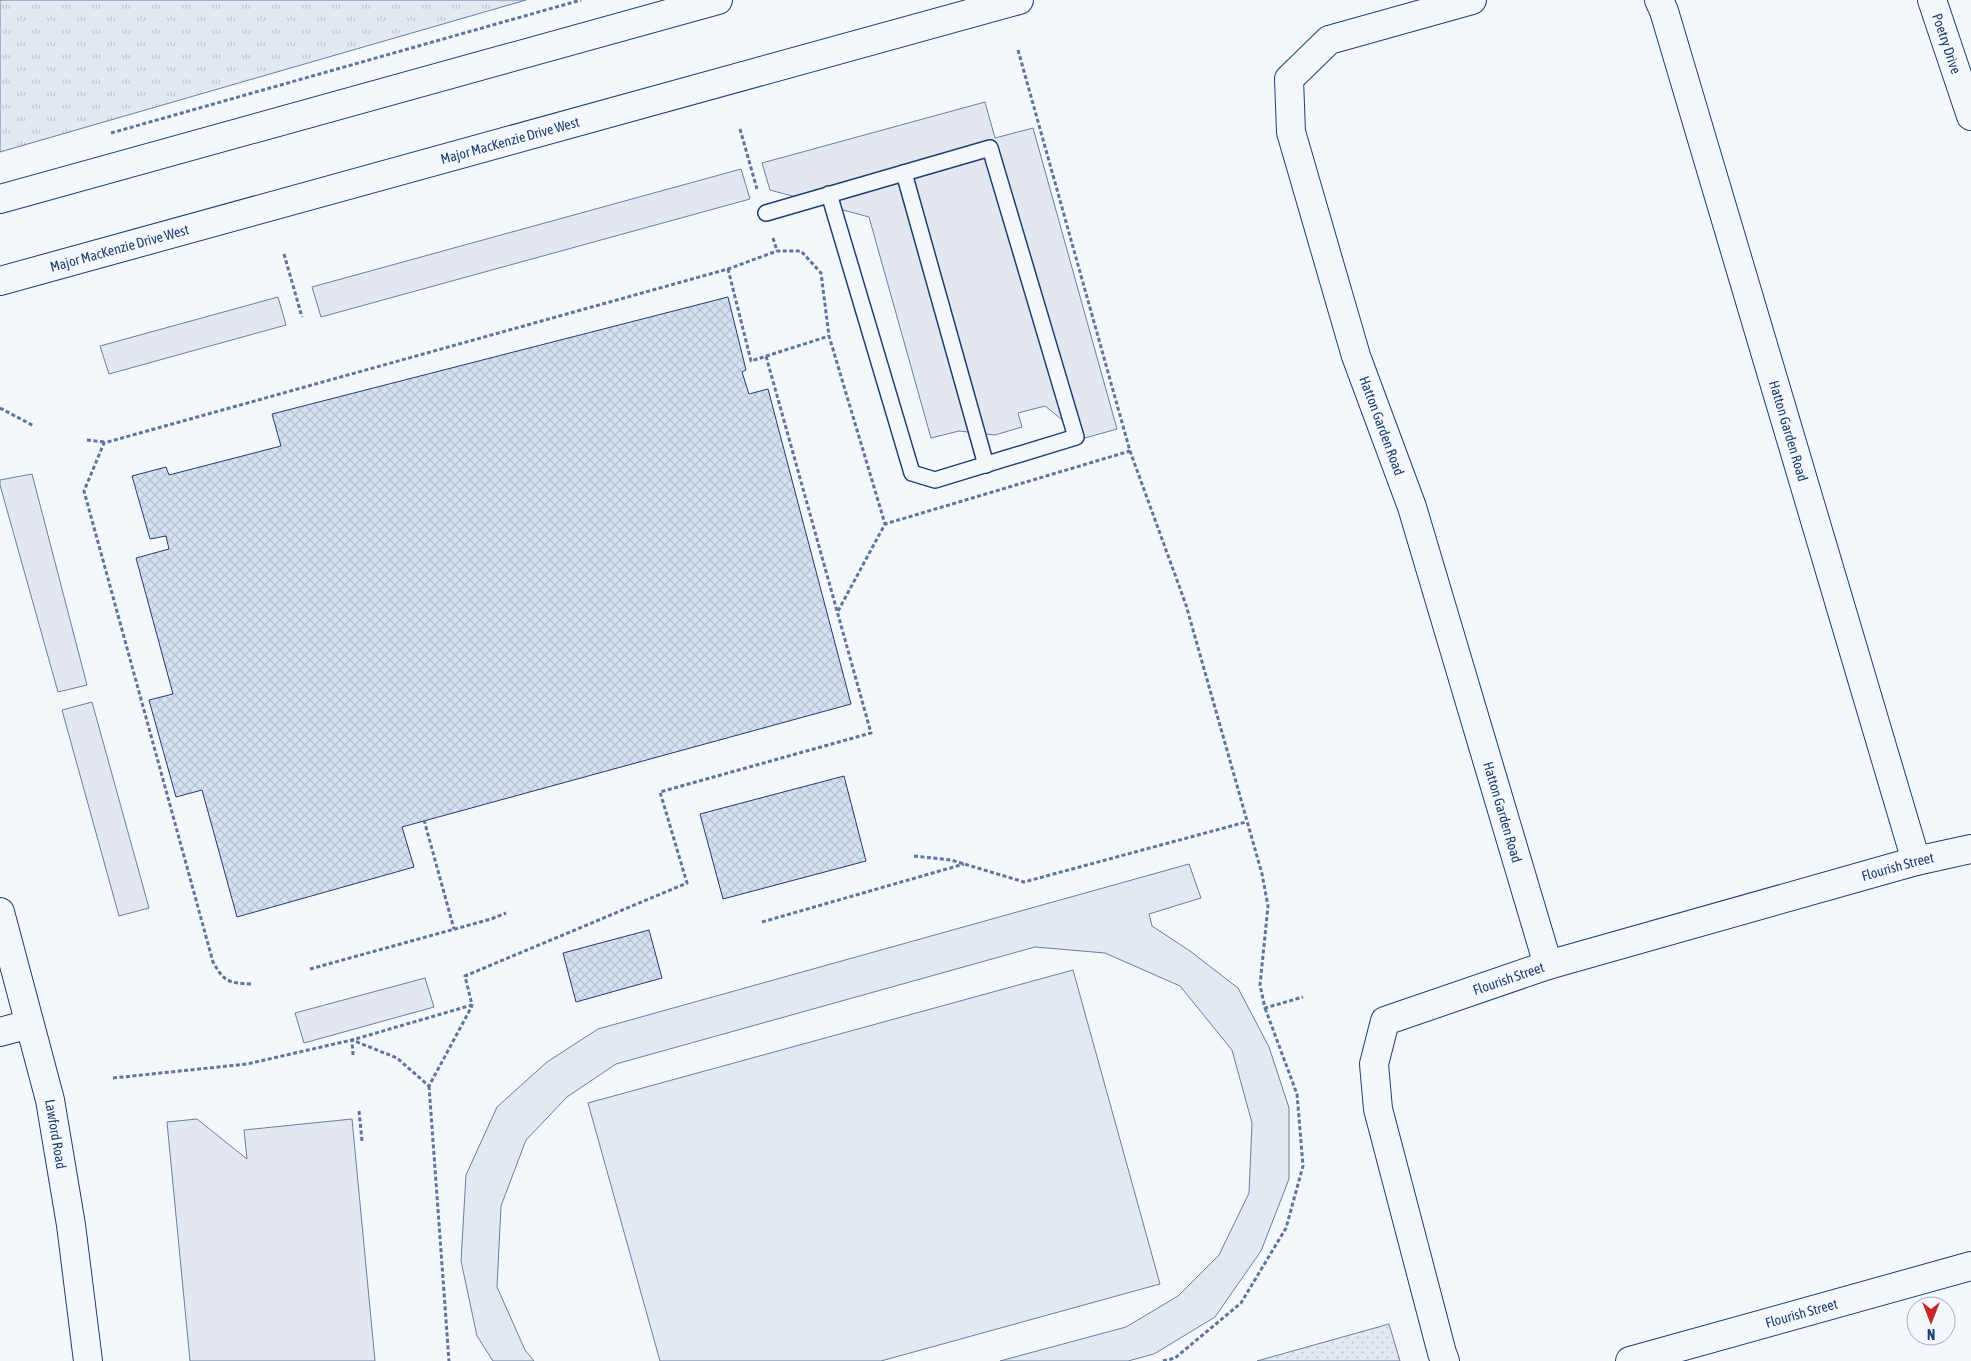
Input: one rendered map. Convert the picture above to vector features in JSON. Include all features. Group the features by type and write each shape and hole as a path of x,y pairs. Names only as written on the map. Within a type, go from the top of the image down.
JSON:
{"street":[{"path":"0,199 718,0"},
{"name":"Major MacKenzie Drive West","path":"0,281 1019,0"},
{"name":"Hatton Garden Road","path":"1472,0 1329,40 1290,79 1291,132 1356,356 1412,507 1548,965"},
{"name":"Hatton Garden Road","path":"1659,0 1664,11 1916,861"},
{"name":"Poetry Drive","path":"1932,0 1971,116"},
{"name":"Flourish Street","path":"1445,1361 1378,1109 1374,1064 1385,1021 1548,965 1916,861 1971,850"},
{"name":"Lawford Road","path":"0,912 50,1100 80,1290 88,1361"},
{"path":"0,1032 29,1024"},
{"name":"Flourish Street","path":"1630,1361 1971,1266"}],"lane":[{"path":"766,213 904,172 990,148 1076,438 935,480 912,473 830,194"},
{"path":"904,172 986,465"}],"path":[{"path":"105,135 582,0"},
{"path":"1018,50 1130,451 1186,605 1262,874 1268,906 1260,985 1265,1008 1297,1094 1303,1166 1286,1228 1241,1303 1175,1358 1163,1361"},
{"path":"740,129 758,189"},
{"path":"773,236 777,251"},
{"path":"87,440 104,442 728,269 777,251 801,251 821,273 830,336 885,524 838,611"},
{"path":"284,254 302,317"},
{"path":"728,269 751,361 830,336"},
{"path":"449,1361 428,1086 472,1005 465,976 687,883 660,792 871,733 766,356"},
{"path":"0,408 34,426"},
{"path":"104,442 84,491 213,962 221,977 235,984 251,984"},
{"path":"885,524 1130,451"},
{"path":"424,820 454,929"},
{"path":"914,856 951,860 1024,882 1246,822"},
{"path":"762,922 965,864"},
{"path":"310,968 491,919 506,913"},
{"path":"1265,1008 1303,997"},
{"path":"113,1078 247,1064 352,1040 472,1005"},
{"path":"352,1040 353,1055"},
{"path":"352,1040 397,1058 428,1086"},
{"path":"359,1111 362,1141"}],"green space":[{"path":"0,0 526,0 0,152"},
{"path":"1189,864 1201,898 1149,914 1152,926 1190,951 1238,988 1269,1047 1289,1108 1289,1179 1261,1251 1215,1317 1154,1354 1128,1361 1000,1361 1126,1327 1178,1296 1219,1255 1249,1193 1252,1123 1232,1050 1180,986 1105,953 1035,947 616,1064 567,1097 526,1140 501,1206 497,1287 525,1350 534,1361 493,1361 477,1336 461,1261 466,1175 497,1107 547,1062 598,1029"},
{"path":"1073,970 1160,1284 881,1361 660,1361 588,1103"},
{"path":"1389,1324 1400,1361 1257,1361"}],"shaded area":[{"path":"985,102 995,138 1033,128 1117,429 1085,438 1045,406 1018,413 1022,427 995,435 959,431 931,438 869,217 770,190 762,163"},
{"path":"741,169 750,199 321,317 312,287"},
{"path":"278,297 286,325 109,374 100,346"},
{"path":"32,474 87,685 58,692 0,485 0,480"},
{"path":"92,702 149,908 119,916 62,710"},
{"path":"425,978 434,1007 304,1043 295,1013"},
{"path":"197,1119 247,1159 244,1130 352,1119 375,1361 190,1361 167,1122"}],"building":[{"path":"728,297 746,370 742,372 749,394 768,389 851,704 402,827 414,867 237,917 202,790 176,797 149,700 173,694 136,558 169,549 166,536 150,539 132,476 166,467 169,475 281,446 272,414"},
{"path":"844,776 866,861 723,899 700,814"},
{"path":"649,930 662,978 576,1002 563,953"}]}
